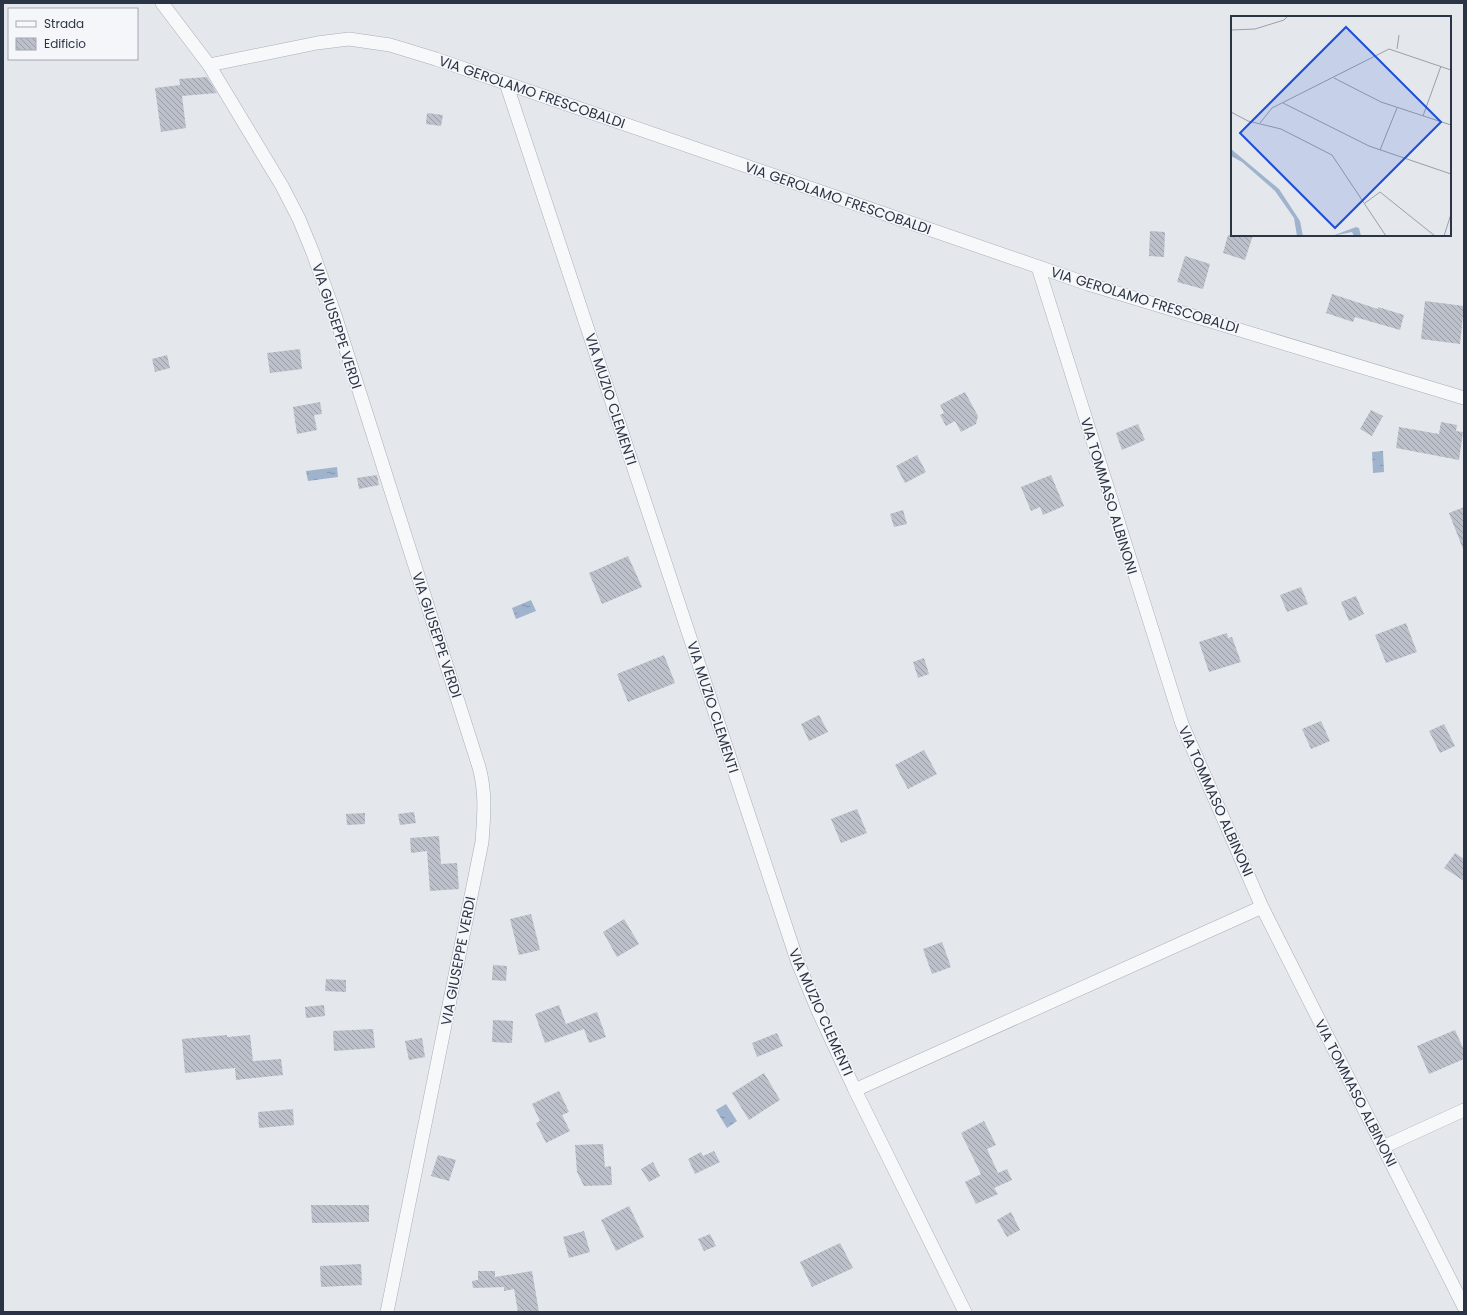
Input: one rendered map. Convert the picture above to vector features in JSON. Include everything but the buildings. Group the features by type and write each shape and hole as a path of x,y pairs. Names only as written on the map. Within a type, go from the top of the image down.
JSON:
{"street":[{"name":"VIA GIUSEPPE VERDI","path":"162,3 209,65 282,186 299,219 315,258 472,744 484,790 482,842 387,1312"},
{"name":"VIA GEROLAMO FRESCOBALDI","path":"209,65 316,43 349,39 390,45 436,59 1088,284 1464,398"},
{"name":"VIA MUZIO CLEMENTI","path":"506,83 791,944 812,997 855,1090 965,1312"},
{"name":"VIA TOMMASO ALBINONI","path":"1038,267 1182,724 1262,907 1464,1307"},
{"path":"855,1090 1262,907"},
{"path":"1383,1147 1464,1110"}],"water":[{"path":"1383,451 1384,472 1373,473 1372,452"},
{"path":"337,467 338,477 308,481 306,471"},
{"path":"531,600 536,611 516,619 512,608"},
{"path":"726,1104 737,1121 727,1128 716,1110"}]}
